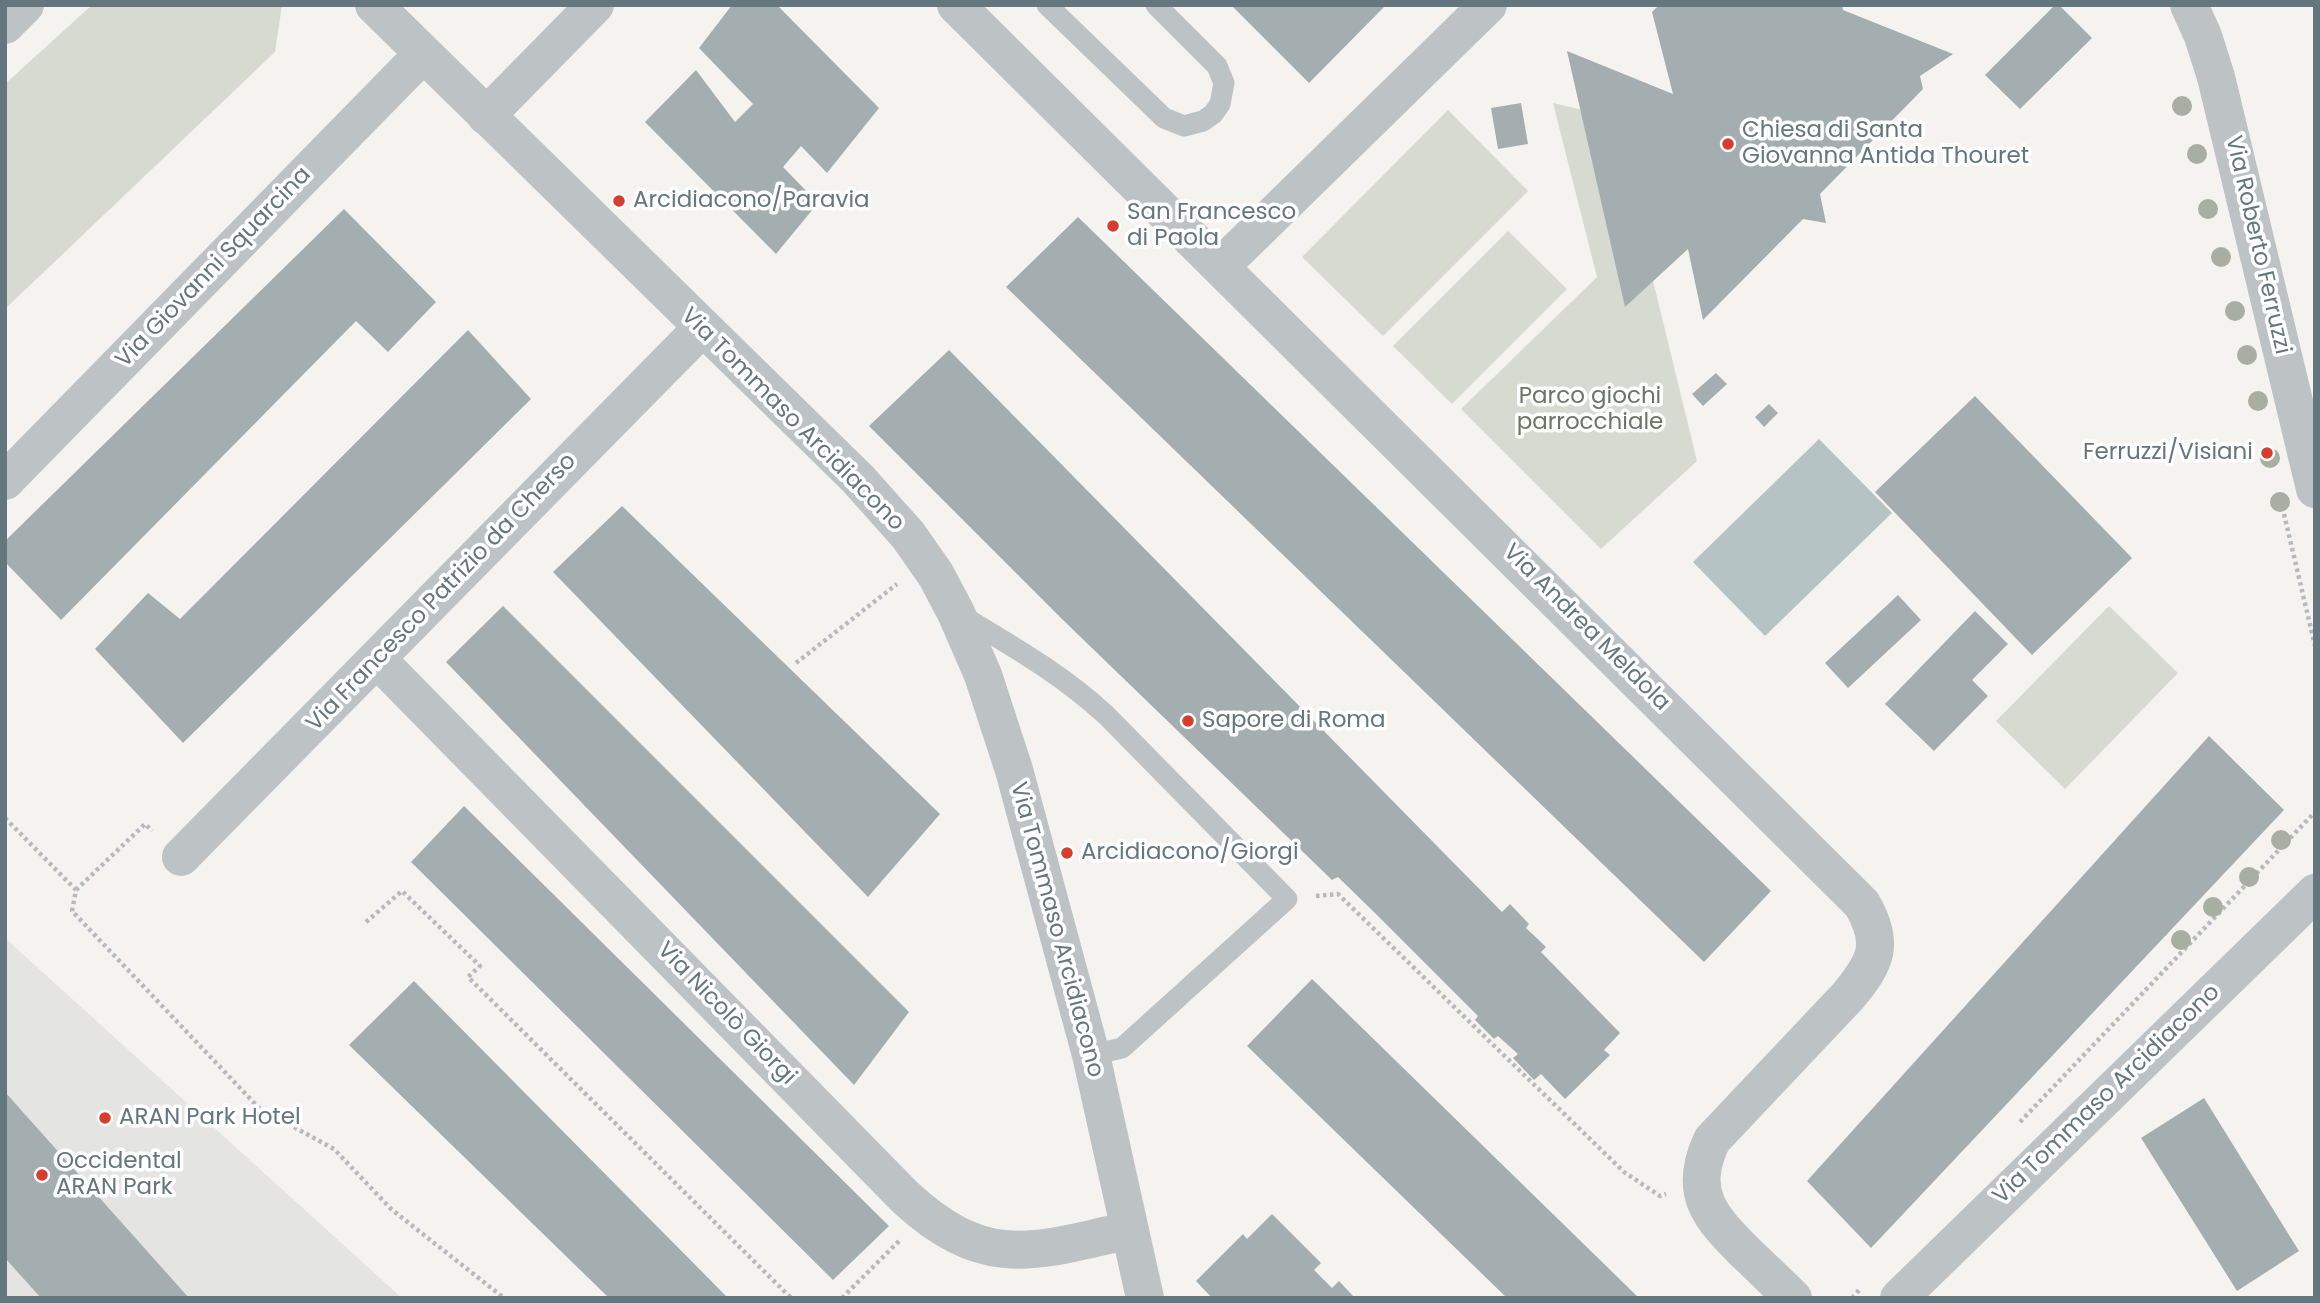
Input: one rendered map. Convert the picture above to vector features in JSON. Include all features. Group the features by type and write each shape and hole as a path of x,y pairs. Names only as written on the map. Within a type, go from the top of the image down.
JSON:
{"street":[{"path":"5,25 25,5"},
{"name":"Via Tommaso Arcidiacono","path":"374,5 858,480 894,518 926,561 956,613 983,675 1014,770 1091,1055 1145,1298"},
{"path":"486,116 595,5"},
{"name":"Via Andrea Meldola","path":"956,5 1852,891 1870,917 1875,948 1869,970 1849,995 1712,1140 1705,1157 1702,1183 1707,1208 1713,1219 1793,1298"},
{"path":"1220,267 1489,5"},
{"name":"Via Roberto Ferruzzi","path":"2189,5 2216,77 2315,489"},
{"name":"Via Giovanni Squarcina","path":"5,481 423,54"},
{"name":"Via Francesco Patrizio da Cherso","path":"167,847 377,659 702,328"},
{"name":"Via Nicolò Giorgi","path":"377,659 925,1215 966,1239 986,1247 1012,1251 1050,1248 1130,1230"},
{"name":"Via Tommaso Arcidiacono","path":"1899,1298 2315,893"}],"lane":[{"path":"1047,5 1164,118 1184,126 1194,125 1213,114 1220,104 1224,83 1222,75 1217,66 1157,5"},
{"path":"956,613 1030,656 1077,689 1106,715 1287,899 1122,1048 1091,1055"}],"path":[{"path":"796,663 926,561"},
{"path":"2013,1129 2315,812"},
{"path":"5,818 76,890"},
{"path":"167,847 145,824 76,890 72,911 258,1108 334,1149 391,1209 504,1298"},
{"path":"366,922 402,891 480,966 468,977 791,1298"},
{"path":"1287,899 1338,894 1624,1172 1660,1196 1702,1183"},
{"path":"842,1298 925,1215"},
{"path":"1852,1298 1862,1288"}],"shaded area":[{"path":"1819,439 1892,513 1765,636 1693,562"},
{"name":"ARAN Park Hotel","path":"5,938 402,1298 5,1298"}],"green space":[{"path":"92,5 282,5 275,52 5,309 5,84"},
{"name":"Parco giochi parrocchiale","path":"1553,103 1613,117 1697,461 1601,549 1461,409 1597,277"},
{"path":"1448,110 1528,191 1383,336 1302,257"},
{"path":"1508,231 1567,289 1452,404 1393,346"},
{"path":"2109,606 2178,673 2065,789 1996,721"}],"building":[{"path":"732,5 777,5 879,108 827,173 801,146 783,167 818,203 776,254 645,122 696,70 735,122 753,104 699,48"},
{"path":"1231,5 1386,5 1309,83"},
{"name":"Chiesa di Santa Giovanna Antida Thouret","path":"1659,5 1842,5 1843,10 1953,54 1920,76 1923,89 1820,194 1826,223 1803,219 1703,320 1688,249 1625,307 1567,51 1673,94 1652,12"},
{"path":"2055,5 2059,5 2092,38 2020,109 1985,75"},
{"path":"1521,103 1528,144 1498,149 1491,108"},
{"path":"344,209 436,302 388,352 356,321 61,620 5,562 5,541"},
{"path":"1078,217 1771,891 1704,962 1006,287"},
{"path":"468,330 531,399 183,743 95,649 148,593 180,619"},
{"path":"949,350 1502,912 1510,904 1529,924 1526,928 1546,947 1541,952 1620,1033 1604,1050 1610,1055 1565,1099 1541,1074 1534,1080 1513,1058 1518,1054 1498,1036 1494,1039 1475,1020 1478,1016 1378,916 1338,877 1332,880 1063,620 869,426"},
{"path":"1716,373 1727,384 1703,406 1692,394"},
{"path":"1975,396 2132,558 2032,655 1875,492"},
{"path":"1769,404 1778,413 1764,427 1755,417"},
{"path":"622,506 940,814 868,897 553,572"},
{"path":"1898,595 1921,620 1848,688 1825,663"},
{"path":"503,606 909,1012 854,1085 446,662"},
{"path":"1975,611 2008,644 1972,680 1988,696 1934,751 1885,704"},
{"path":"2209,736 2284,810 1871,1248 1807,1181"},
{"path":"464,806 889,1226 833,1280 411,862"},
{"path":"1312,979 1639,1298 1507,1298 1247,1046"},
{"path":"414,981 728,1298 609,1298 349,1045"},
{"name":"Occidental ARAN Park","path":"5,1092 189,1298 41,1298 5,1258"},
{"path":"2204,1098 2299,1251 2237,1291 2141,1138"},
{"path":"1272,1214 1321,1263 1314,1270 1332,1288 1339,1281 1355,1298 1212,1298 1196,1281 1243,1234 1247,1239"}],"place":[{"name":"Chiesa di Santa Giovanna Antida Thouret","path":"1728,144"},
{"name":"Arcidiacono/Paravia","path":"619,201"},
{"name":"San Francesco di Paola","path":"1113,226"},
{"name":"Ferruzzi/Visiani","path":"2267,453"},
{"name":"Sapore di Roma","path":"1188,721"},
{"name":"Arcidiacono/Giorgi","path":"1067,853"},
{"name":"ARAN Park Hotel","path":"105,1118"},
{"name":"Occidental ARAN Park","path":"42,1175"}]}
